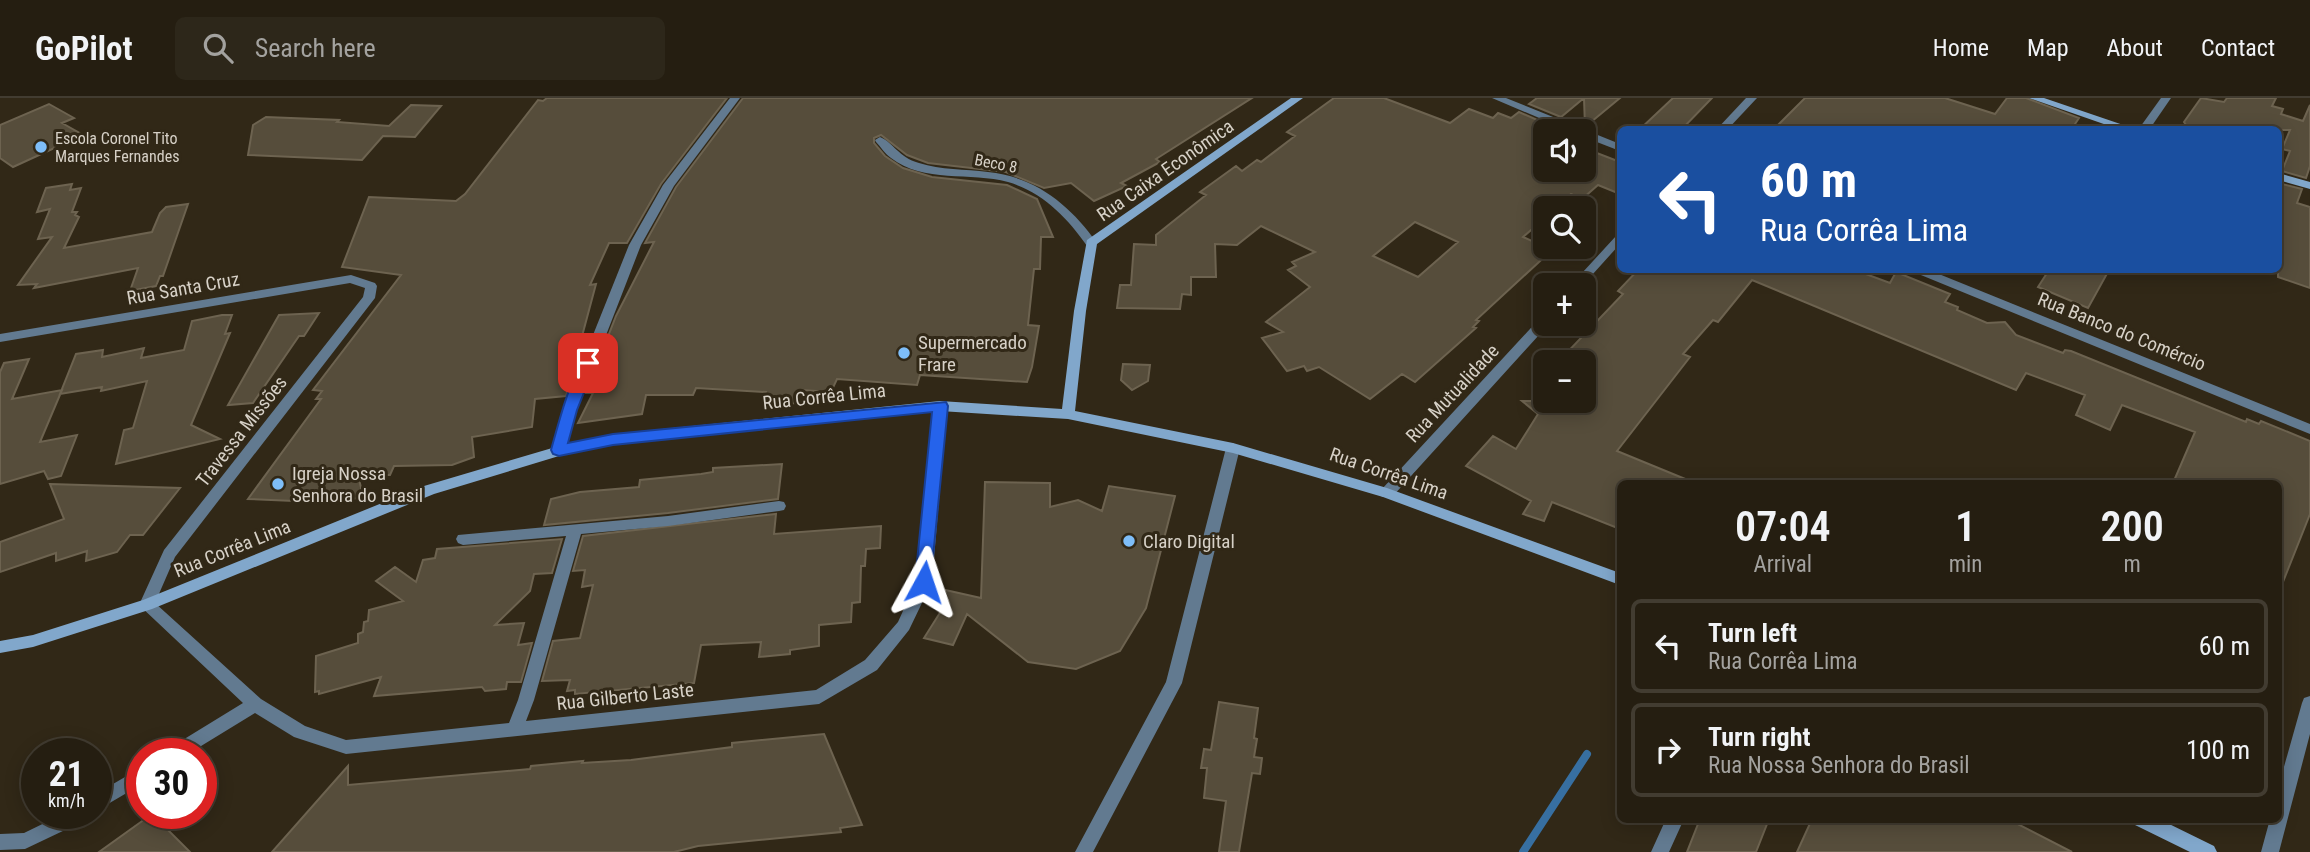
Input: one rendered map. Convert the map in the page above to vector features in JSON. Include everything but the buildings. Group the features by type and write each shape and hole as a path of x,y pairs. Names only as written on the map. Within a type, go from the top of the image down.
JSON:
{"street":[{"path":"559,450 570,410 635,245 662,197 735,98"},
{"name":"Rua Caixa Econômica","path":"1068,414 1091,243 1298,98"},
{"path":"1497,98 1550,119"},
{"path":"1725,126 1752,98"},
{"path":"2034,98 2121,126"},
{"path":"2146,126 2166,98"},
{"path":"1596,138 1617,147"},
{"name":"Beco 8","path":"880,140 897,158 917,165 1016,181 1046,197 1078,223 1091,243"},
{"path":"2282,177 2310,186"},
{"path":"1588,273 1617,241"},
{"name":"Rua Banco do Comércio","path":"1927,273 2310,429"},
{"name":"Rua Santa Cruz","path":"0,338 351,279 371,286"},
{"name":"Travessa Missões","path":"147,605 169,554 369,298 371,286"},
{"name":"Rua Mutualidade","path":"1387,493 1533,333"},
{"name":"Rua Corrêa Lima","path":"0,647 33,640 147,605 429,490 559,450 613,439 940,406 1068,414 1233,448 1387,493 1617,578"},
{"name":"Rua Gilberto Laste","path":"147,605 255,704 300,732 346,747 820,698 871,665 904,626 924,582 940,406"},
{"path":"1084,852 1174,683 1233,448"},
{"path":"463,538 668,521 779,506"},
{"path":"515,728 526,700 575,528"},
{"path":"2282,807 2310,703"},
{"path":"200,738 255,704"},
{"path":"1660,852 1673,823"},
{"path":"2149,823 2208,852"},
{"path":"2270,852 2278,823"},
{"path":"0,842 24,841 49,829"}],"waterway":[{"path":"1523,852 1587,754"}],"place":[{"name":"Escola Coronel Tito Marques Fernandes","path":"41,147"},
{"name":"Supermercado Frare","path":"904,353"},
{"name":"Igreja Nossa Senhora do Brasil","path":"278,484"},
{"name":"Claro Digital","path":"1129,541"}],"route":[{"path":"588,363 570,410 559,450 613,439 940,406 924,582"}]}
